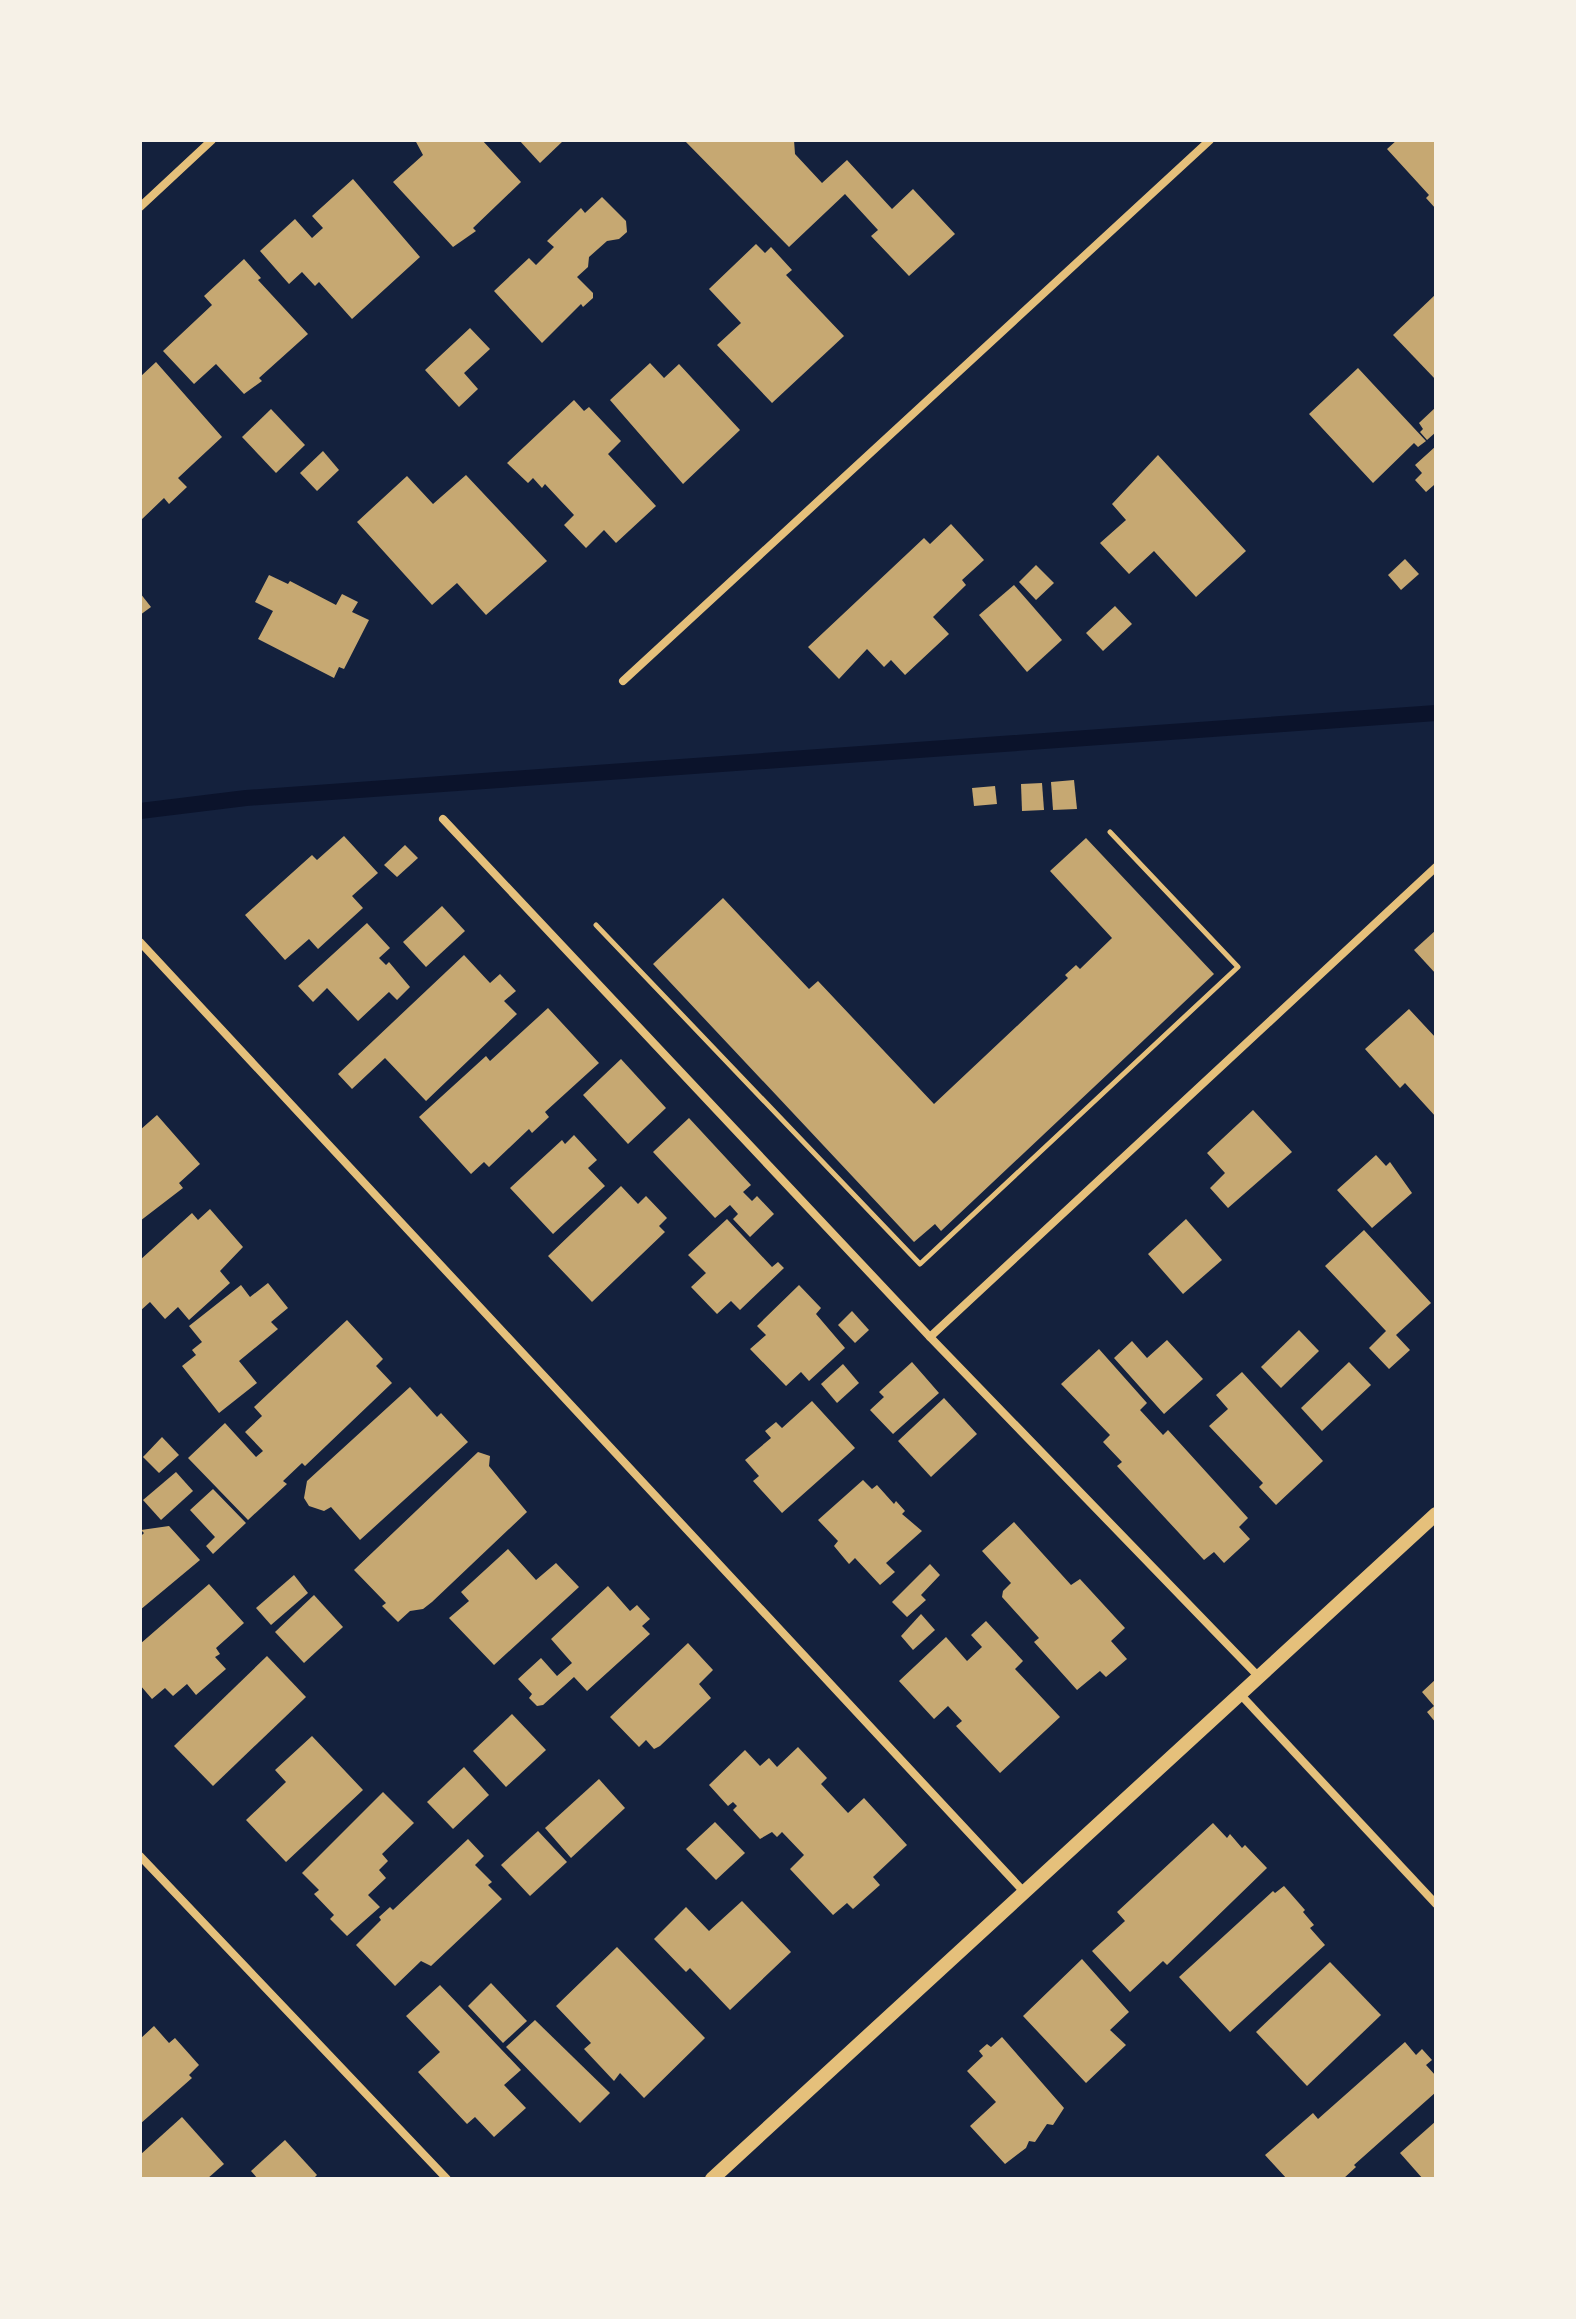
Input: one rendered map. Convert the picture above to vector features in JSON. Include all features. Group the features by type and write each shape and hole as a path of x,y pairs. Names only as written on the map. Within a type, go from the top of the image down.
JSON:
{"street":[{"path":"140,207 212,140"},
{"path":"623,681 1210,140"},
{"path":"443,819 930,1337 1259,1677"},
{"path":"930,1337 1436,867"},
{"path":"140,942 1025,1893"},
{"path":"712,2179 1436,1514"},
{"path":"1240,1694 1436,1904"},
{"path":"140,1856 447,2179"}],"path":[{"path":"596,925 920,1264 1238,967 1110,832"}],"building":[{"path":"415,140 482,140 521,182 473,228 476,231 453,247 393,182 423,155"},
{"path":"519,140 564,140 540,163"},
{"path":"684,140 794,140 795,154 822,183 847,160 892,209 913,189 955,234 909,276 871,236 878,230 845,194 789,247"},
{"path":"1397,140 1436,140 1436,209 1426,198 1429,195 1387,149"},
{"path":"353,179 420,257 352,319 319,282 315,286 302,272 289,284 260,251 295,219 312,238 323,228 312,216"},
{"path":"602,197 626,221 627,232 619,239 607,241 589,257 588,267 577,277 593,293 593,298 583,307 581,304 542,343 494,291 529,258 536,265 554,247 547,241 581,208 585,213"},
{"path":"756,244 765,253 771,247 792,270 786,275 844,336 772,403 717,345 741,323 709,289"},
{"path":"244,259 261,278 258,280 308,334 259,378 262,381 244,394 216,364 194,384 163,351 212,305 204,296"},
{"path":"1436,294 1436,380 1393,335"},
{"path":"470,328 490,349 464,373 478,389 459,407 425,370"},
{"path":"156,362 222,437 178,478 187,487 169,504 164,498 140,521 140,377"},
{"path":"650,363 664,378 679,364 740,430 683,484 610,400"},
{"path":"1358,368 1426,441 1418,447 1414,443 1373,483 1309,414"},
{"path":"574,400 584,411 589,407 621,441 608,454 656,506 616,543 604,530 586,548 564,525 574,515 545,484 542,488 533,478 528,483 507,463"},
{"path":"1436,407 1436,432 1427,440 1420,432 1423,429 1419,423"},
{"path":"271,409 305,445 276,473 242,437"},
{"path":"1436,446 1436,488 1434,485 1426,492 1415,480 1422,473 1415,465"},
{"path":"323,451 339,470 317,491 300,473"},
{"path":"1158,455 1246,551 1196,597 1154,551 1129,574 1100,543 1126,520 1112,504"},
{"path":"466,475 547,561 486,615 457,583 432,605 357,522 407,476 433,504"},
{"path":"951,524 984,560 962,580 966,585 933,617 949,634 905,675 891,660 884,667 867,649 839,679 808,647 924,538 930,544"},
{"path":"1405,559 1419,574 1401,590 1388,575"},
{"path":"1036,565 1054,583 1036,600 1019,582"},
{"path":"269,575 288,584 290,581 336,605 342,594 358,602 352,612 369,620 344,669 339,667 334,678 258,639 273,611 255,602"},
{"path":"1014,585 1062,640 1027,672 979,615"},
{"path":"140,593 151,607 140,615"},
{"path":"1115,606 1132,624 1103,651 1086,633"},
{"path":"1074,780 1077,809 1053,810 1051,782"},
{"path":"1042,783 1044,810 1022,811 1021,784"},
{"path":"995,786 997,804 974,806 972,788"},
{"path":"344,836 378,873 352,896 363,908 318,949 309,939 285,960 245,915 312,855 317,860"},
{"path":"1086,838 1214,974 941,1231 935,1224 914,1242 653,964 723,898 809,989 818,981 934,1104 1068,978 1065,975 1076,965 1080,969 1112,938 1050,871"},
{"path":"405,845 418,858 397,877 384,865"},
{"path":"442,906 465,931 426,967 403,942"},
{"path":"367,923 390,948 379,958 386,965 389,962 410,987 397,1000 389,992 358,1021 327,988 313,1002 298,986"},
{"path":"1436,930 1436,974 1414,950"},
{"path":"464,955 490,983 500,974 516,991 504,1001 517,1014 426,1101 385,1058 352,1089 338,1074"},
{"path":"548,1008 599,1063 545,1112 549,1117 532,1133 529,1129 489,1167 484,1162 471,1174 419,1117 486,1056 490,1061"},
{"path":"1409,1009 1436,1038 1436,1117 1405,1083 1400,1088 1365,1049"},
{"path":"621,1059 666,1108 628,1144 583,1095"},
{"path":"1253,1110 1292,1152 1228,1208 1210,1188 1225,1173 1207,1153"},
{"path":"157,1115 200,1164 179,1183 183,1188 140,1221 140,1130"},
{"path":"689,1118 751,1185 743,1192 752,1201 757,1196 774,1214 750,1237 733,1219 738,1214 730,1205 715,1218 653,1152"},
{"path":"574,1135 597,1160 588,1168 605,1186 553,1234 510,1188 562,1140 565,1144"},
{"path":"1376,1155 1386,1166 1390,1162 1412,1193 1372,1228 1337,1190"},
{"path":"621,1186 638,1204 646,1196 667,1218 659,1226 665,1232 592,1302 548,1256"},
{"path":"210,1209 243,1247 220,1271 230,1283 189,1320 178,1307 165,1319 150,1302 140,1311 140,1260 192,1213 198,1220"},
{"path":"727,1219 772,1267 778,1262 784,1268 740,1310 731,1301 717,1314 691,1287 706,1273 688,1255"},
{"path":"1186,1219 1222,1260 1183,1294 1148,1254"},
{"path":"1364,1230 1431,1303 1396,1335 1410,1350 1389,1369 1369,1348 1386,1331 1325,1266"},
{"path":"268,1283 288,1308 271,1322 278,1329 239,1361 257,1383 219,1413 182,1366 196,1355 192,1350 202,1342 189,1326 241,1285 250,1297"},
{"path":"799,1285 821,1308 816,1314 845,1348 809,1381 801,1372 786,1386 750,1349 766,1335 757,1326"},
{"path":"852,1311 869,1330 855,1343 838,1325"},
{"path":"347,1320 383,1359 376,1366 392,1383 305,1466 302,1463 283,1481 287,1484 248,1520 188,1458 225,1423 256,1457 263,1451 245,1432 262,1416 254,1407"},
{"path":"1299,1330 1319,1351 1281,1388 1261,1367"},
{"path":"1167,1340 1203,1379 1164,1414 1114,1358 1132,1341 1147,1358"},
{"path":"1099,1349 1147,1403 1140,1410 1163,1435 1168,1430 1248,1518 1239,1527 1250,1539 1224,1563 1214,1552 1204,1560 1117,1466 1122,1462 1103,1442 1110,1435 1061,1384"},
{"path":"912,1362 939,1393 893,1434 870,1410 884,1397 879,1392"},
{"path":"1349,1362 1371,1385 1322,1431 1301,1408"},
{"path":"843,1364 859,1383 837,1403 821,1384"},
{"path":"1242,1372 1323,1461 1276,1505 1259,1487 1263,1483 1209,1426 1228,1409 1216,1395"},
{"path":"410,1387 437,1417 441,1413 468,1442 360,1540 331,1507 324,1511 309,1506 304,1498 307,1481"},
{"path":"944,1398 977,1434 931,1477 898,1441"},
{"path":"812,1401 855,1448 782,1513 753,1481 759,1476 745,1460 771,1438 765,1431 776,1422 782,1428"},
{"path":"162,1437 179,1455 159,1473 143,1457"},
{"path":"478,1452 490,1456 489,1466 527,1512 432,1602 423,1609 410,1611 398,1622 382,1606 386,1603 354,1570"},
{"path":"176,1472 193,1491 161,1520 143,1500"},
{"path":"863,1480 872,1489 877,1485 894,1504 896,1501 905,1511 902,1514 922,1531 886,1563 895,1572 880,1585 855,1558 849,1564 834,1546 838,1541 818,1520"},
{"path":"213,1489 246,1523 213,1554 206,1546 215,1537 190,1510"},
{"path":"1014,1522 1071,1585 1080,1579 1125,1628 1111,1641 1127,1659 1106,1677 1100,1671 1077,1690 1034,1642 1039,1638 1002,1597 1003,1591 1011,1583 982,1551"},
{"path":"169,1526 200,1560 140,1610 140,1537 144,1533 141,1530"},
{"path":"508,1549 536,1580 556,1563 579,1587 494,1665 449,1618 469,1601 461,1592"},
{"path":"930,1564 940,1575 921,1595 926,1600 907,1617 892,1602"},
{"path":"294,1575 308,1593 271,1625 256,1608"},
{"path":"209,1584 244,1623 216,1648 220,1654 215,1657 226,1669 196,1695 187,1684 173,1696 165,1688 152,1699 140,1685 140,1644"},
{"path":"608,1586 630,1611 637,1605 650,1619 642,1626 650,1634 587,1691 574,1677 543,1705 537,1706 529,1698 532,1694 518,1679 541,1658 557,1676 572,1663 551,1639"},
{"path":"314,1595 343,1627 304,1663 275,1632"},
{"path":"921,1614 935,1630 913,1650 901,1636"},
{"path":"986,1621 1023,1661 1015,1669 1060,1717 1000,1773 956,1726 962,1721 948,1706 934,1719 899,1681 946,1637 967,1661 982,1647 971,1635"},
{"path":"688,1643 713,1670 699,1684 711,1698 660,1746 654,1749 646,1740 639,1747 610,1717"},
{"path":"267,1656 306,1697 213,1786 174,1746"},
{"path":"1436,1679 1436,1723 1427,1712 1434,1706 1422,1692"},
{"path":"512,1714 546,1750 506,1787 473,1751"},
{"path":"312,1736 363,1790 286,1862 246,1820 286,1782 275,1770"},
{"path":"798,1747 827,1778 821,1784 848,1813 864,1798 907,1845 873,1877 880,1885 853,1909 847,1903 833,1915 790,1869 804,1855 782,1832 777,1837 772,1832 760,1839 733,1810 737,1806 733,1802 728,1806 709,1785 745,1750 760,1766 769,1758 777,1767"},
{"path":"464,1767 489,1795 453,1829 427,1802"},
{"path":"599,1779 625,1808 571,1858 545,1828"},
{"path":"383,1792 414,1823 382,1854 388,1861 379,1870 386,1878 368,1895 380,1907 347,1936 330,1919 334,1915 314,1894 319,1890 302,1873"},
{"path":"715,1822 745,1853 716,1880 686,1849"},
{"path":"1213,1823 1227,1838 1230,1834 1242,1848 1245,1845 1267,1868 1167,1965 1163,1961 1130,1992 1092,1951 1125,1921 1117,1912"},
{"path":"538,1831 567,1862 530,1896 501,1865"},
{"path":"468,1839 484,1856 475,1865 492,1882 488,1885 502,1899 431,1966 421,1961 395,1986 356,1945 381,1920 379,1917 390,1907 393,1910"},
{"path":"1284,1886 1305,1910 1303,1912 1314,1925 1310,1928 1325,1945 1230,2032 1179,1977 1273,1891 1275,1893"},
{"path":"742,1901 791,1952 730,2010 690,1968 686,1972 654,1939 686,1907 709,1931"},
{"path":"617,1947 705,2038 644,2098 620,2073 614,2081 584,2049 591,2043 556,2006"},
{"path":"1082,1959 1129,2012 1110,2030 1126,2045 1086,2083 1023,2016"},
{"path":"1330,1962 1381,2015 1307,2086 1256,2032"},
{"path":"491,1983 527,2021 503,2043 468,2006"},
{"path":"440,1985 521,2070 504,2085 526,2108 494,2137 475,2117 467,2124 418,2072 440,2052 406,2016"},
{"path":"535,2020 610,2093 580,2123 506,2047"},
{"path":"154,2026 169,2043 175,2038 199,2065 189,2075 192,2078 140,2124 140,2039"},
{"path":"1002,2037 1064,2108 1053,2125 1047,2124 1035,2142 1029,2141 1026,2148 1005,2164 970,2126 996,2102 967,2071 983,2056 979,2051 987,2044 991,2047"},
{"path":"1405,2042 1416,2055 1422,2049 1432,2060 1426,2065 1436,2076 1436,2092 1354,2165 1356,2167 1343,2179 1287,2179 1265,2155 1313,2113 1318,2119"},
{"path":"182,2117 224,2164 207,2179 140,2179 140,2155"},
{"path":"1436,2121 1436,2179 1423,2179 1400,2153"},
{"path":"285,2140 317,2175 313,2179 258,2179 251,2171"}],"waterway":[{"path":"140,811 246,798 1436,713"}]}
